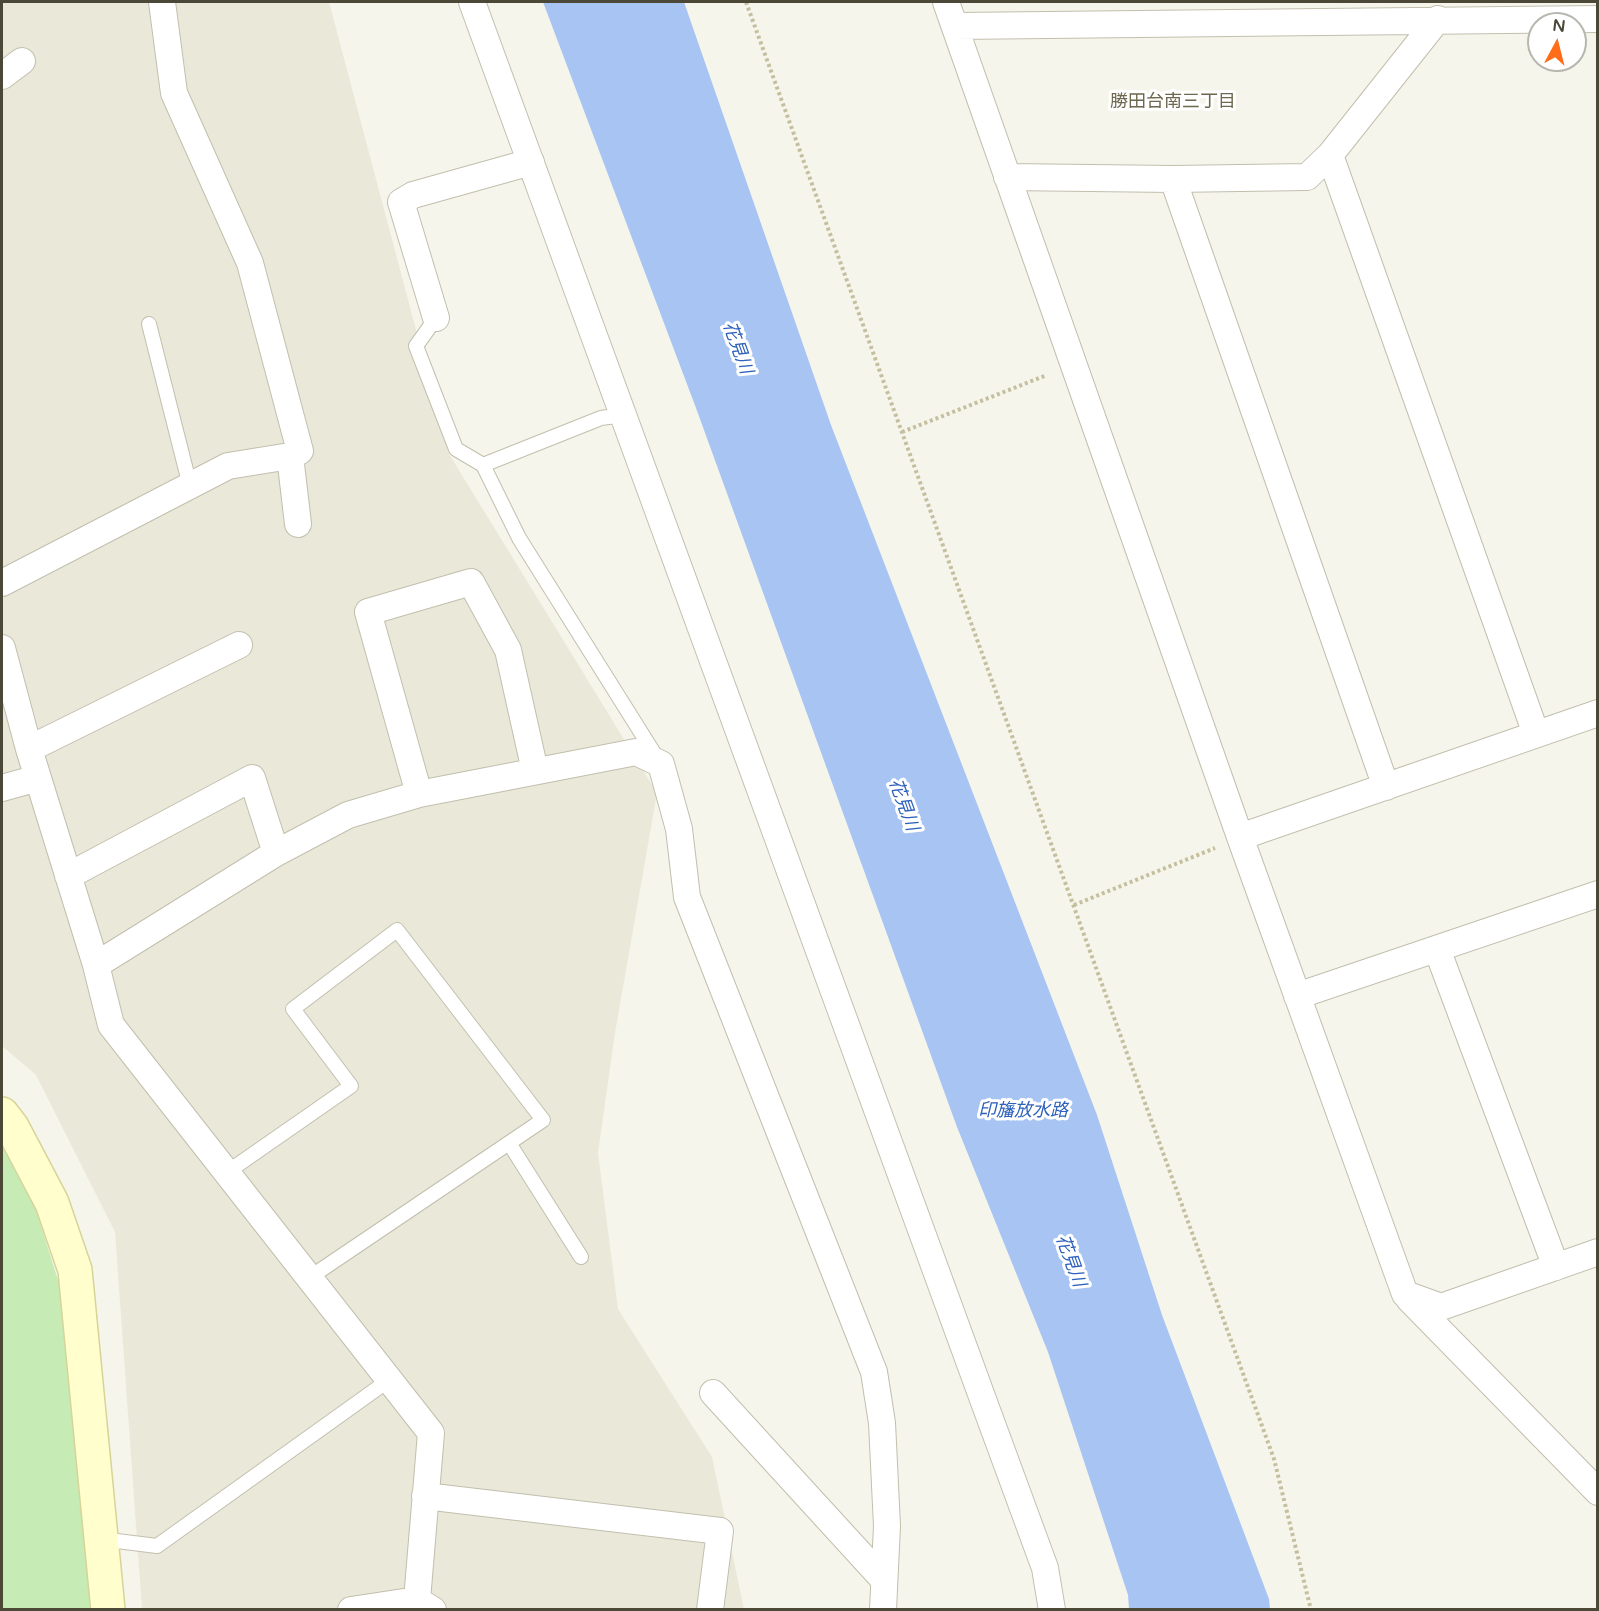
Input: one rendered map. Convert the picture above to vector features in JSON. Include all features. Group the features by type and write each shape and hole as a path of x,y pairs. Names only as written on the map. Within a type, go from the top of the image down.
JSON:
{"street":[{"path":"2,583 228,466 290,456 300,451 250,263 174,93 162,2"},
{"path":"472,2 1045,1568 1052,1610"},
{"path":"946,2 1240,837 1405,1294 1598,1492"},
{"path":"955,26 1248,12 1438,19 1593,13"},
{"path":"1006,177 1173,179 1307,177 1330,155 1438,19"},
{"path":"2,76 22,61"},
{"path":"1330,155 1536,734"},
{"path":"436,318 401,202 413,195 531,162"},
{"path":"1173,179 1386,787"},
{"path":"290,456 298,524"},
{"path":"419,794 368,612 471,582 508,650 535,771"},
{"path":"29,749 239,645"},
{"path":"2,648 29,749 96,965 111,1025 431,1433 425,1496 425,1605 351,1610"},
{"path":"1240,837 1598,713"},
{"path":"96,965 276,853 348,816 419,794 636,752 661,764 679,829 687,897 874,1372 882,1423 886,1491 887,1526 883,1610"},
{"path":"2,788 38,778"},
{"path":"68,876 252,778 276,853"},
{"path":"1298,996 1598,894"},
{"path":"1437,949 1556,1267"},
{"path":"2,1114 12,1127 52,1203 75,1270 108,1610"},
{"path":"1405,1294 1441,1307 1598,1252"},
{"path":"713,1393 884,1580"},
{"path":"425,1496 720,1530 710,1610"}],"lane":[{"path":"436,318 416,346 456,449 483,465 519,538 661,764"},
{"path":"149,324 190,486"},
{"path":"483,465 600,418 623,415"},
{"path":"226,1173 351,1086 293,1009 397,930 543,1120 309,1278"},
{"path":"509,1143 581,1257"},
{"path":"101,1539 157,1546 389,1380"}],"path":[{"path":"746,2 1274,1459 1311,1610"},
{"path":"902,432 1073,364"},
{"path":"1074,905 1240,837"}],"shaded area":[{"path":"2,2 329,2 449,454 657,793 615,1033 598,1153 618,1309 712,1457 744,1609 142,1609 115,1232 36,1075 2,1046"}],"green space":[{"path":"2,1144 36,1210 63,1296 69,1331 91,1609 2,1609"}],"water":[{"name":"印旛放水路","path":"543,2 684,2 831,425 1097,1115 1162,1315 1269,1599 1270,1609 1129,1609 1128,1595 1048,1352 957,1127 696,408"}],"district":[{"name":"勝田台南三丁目","path":"1173,102"}],"water label":[{"name":"花見川","path":"737,348"},
{"name":"花見川","path":"903,805"},
{"name":"花見川","path":"1070,1261"}]}
